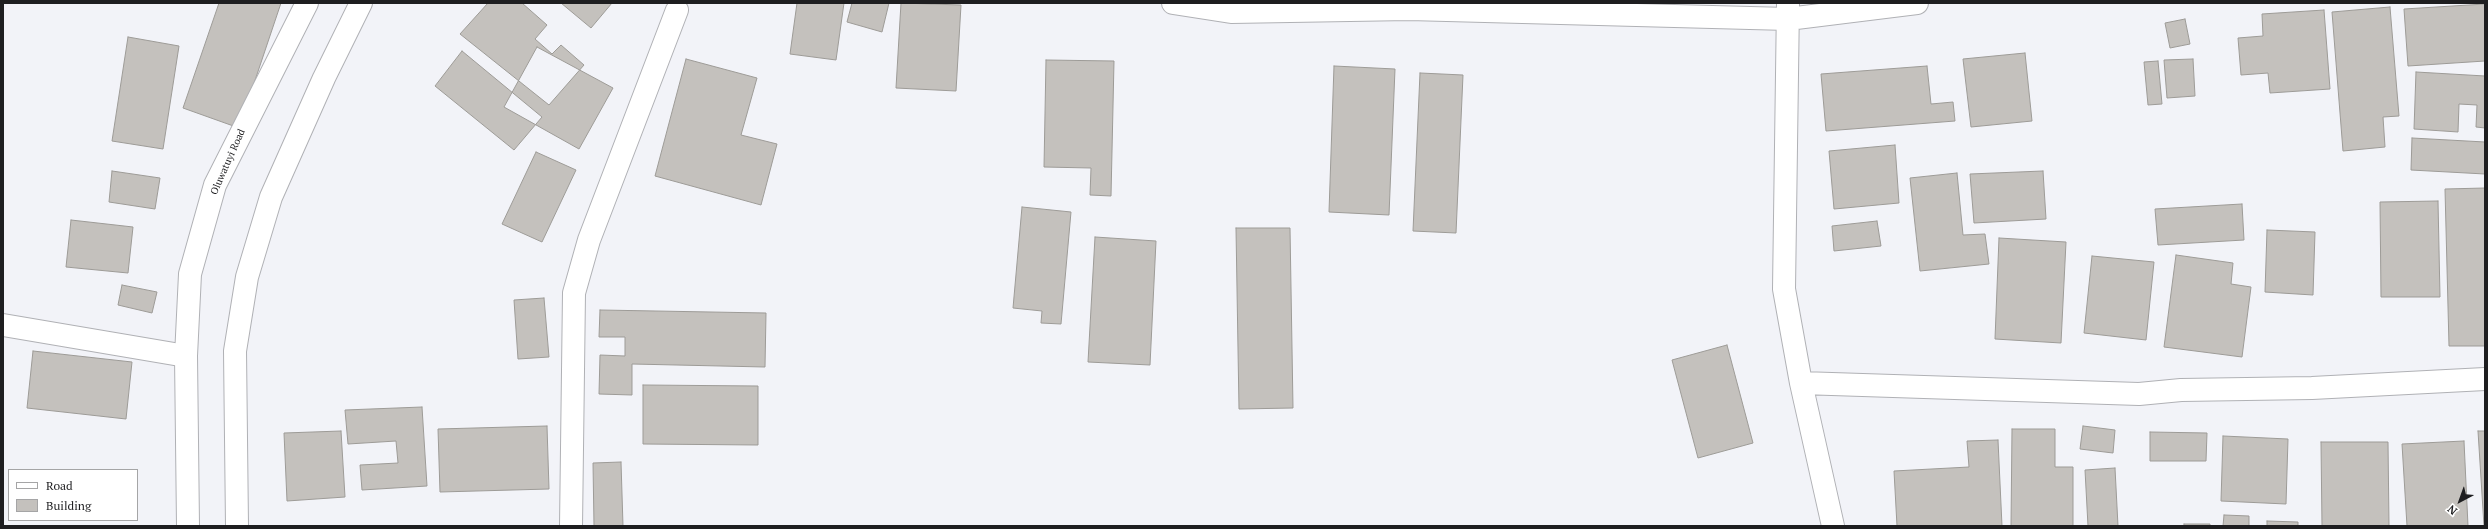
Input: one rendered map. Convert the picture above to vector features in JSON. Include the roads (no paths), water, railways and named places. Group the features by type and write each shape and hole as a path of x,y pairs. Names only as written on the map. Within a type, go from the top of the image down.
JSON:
{"street":[{"name":"Oluwatuyi Road","path":"188,526 186,356 190,274 215,185 306,3"},
{"path":"237,526 235,351 248,277 271,197 324,78 361,3"},
{"path":"1173,3 1231,12 1409,9 1788,11 1917,3"},
{"path":"571,526 574,293 589,240 677,10"},
{"path":"1788,11 1784,289 1801,383 1833,526"},
{"path":"3,325 186,356"},
{"path":"1801,383 2139,394 2181,390 2312,388 2485,379"}]}
